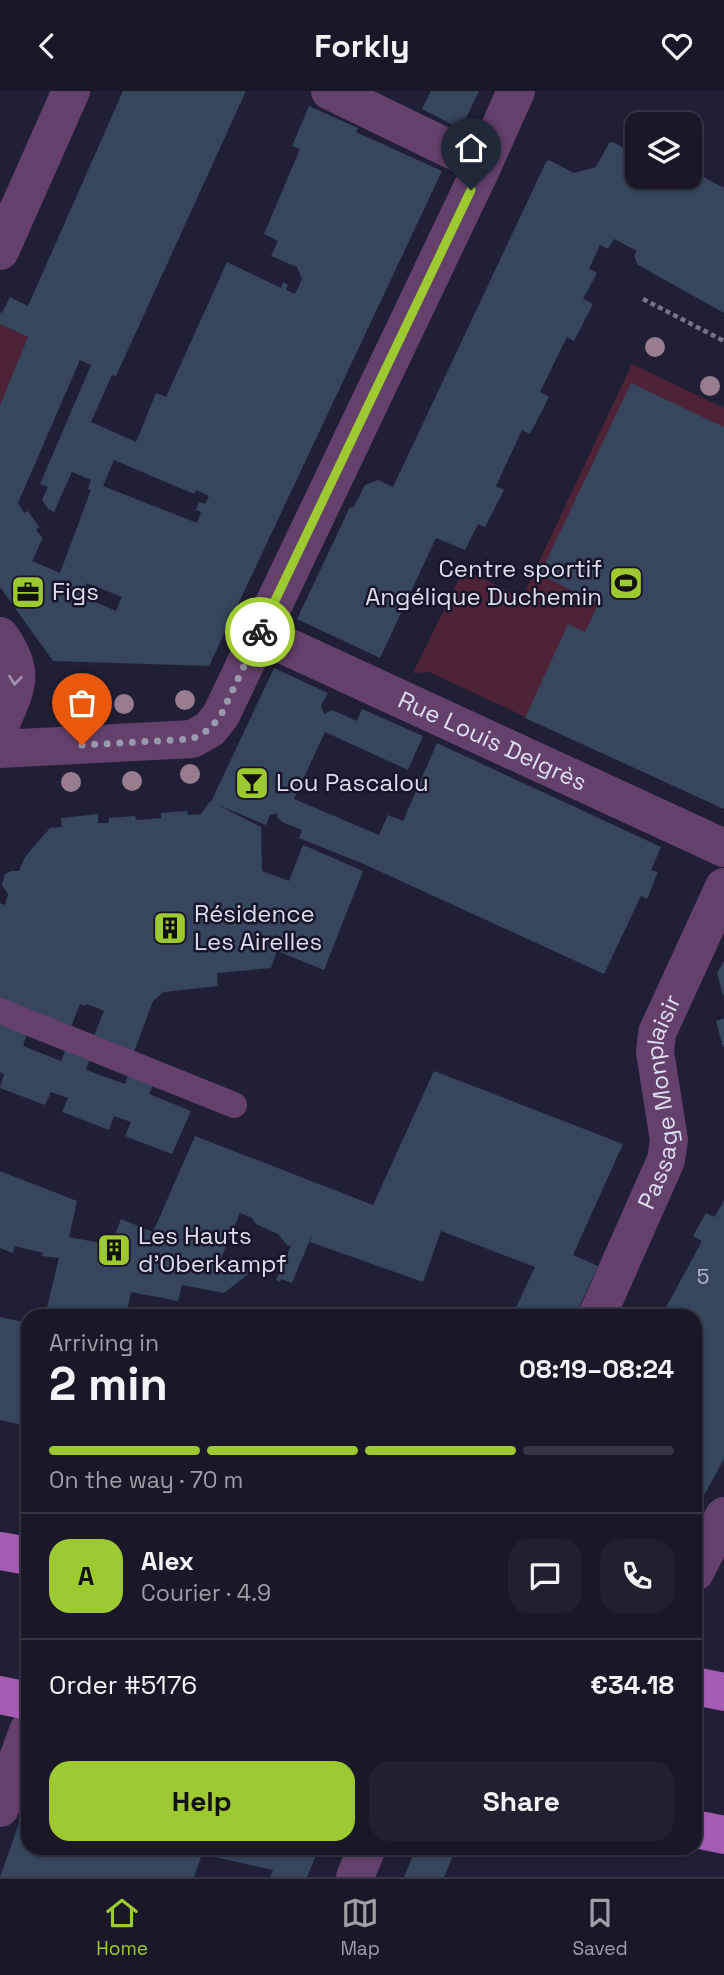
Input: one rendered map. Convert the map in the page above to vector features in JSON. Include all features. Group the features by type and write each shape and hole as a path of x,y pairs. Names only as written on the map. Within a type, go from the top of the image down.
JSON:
{"main road":[{"path":"0,1551 21,1555"},
{"path":"702,1687 724,1692"},
{"path":"0,1695 21,1700"},
{"path":"702,1830 724,1835"}],"street":[{"path":"0,251 72,91"},
{"path":"330,91 483,165"},
{"path":"0,749 192,739 210,729 221,715 516,91"},
{"name":"Rue Louis Delgrès","path":"260,634 724,848"},
{"path":"0,636 9,648 18,673 15,690 0,726"},
{"name":"Passage Monplaisir","path":"600,1309 666,1160 668,1140 655,1052 657,1033 724,887"},
{"path":"702,1559 724,1517"},
{"path":"0,1808 21,1750"},
{"path":"355,1877 365,1855"}],"lane":[{"path":"0,1011 234,1105"}],"path":[{"path":"643,299 724,341"}],"shaded area":[{"path":"0,324 28,337 0,405"},
{"name":"Centre sportif Angélique Duchemin","path":"632,364 724,408 724,809 429,672 413,673 464,569 522,598"}],"building":[{"path":"123,91 246,91 116,376 112,375 91,422 136,442 156,393 166,397 227,262 281,288 283,282 288,285 286,290 295,294 302,279 297,267 271,256 278,241 264,234 300,149 292,146 309,106 358,128 356,132 442,171 209,666 53,661 0,587 0,405 28,337 0,324 0,312 2,313 10,297 28,306","holes":["80,360 91,365 40,484 48,487 42,500 48,509 54,512 72,472 91,480 88,489 91,490 60,573 32,561 43,538 36,530 39,527 28,511 24,513 18,503","114,460 194,494 196,490 209,496 205,504 199,502 196,510 201,512 197,523 103,486","87,583 122,597 116,611 89,599 81,600"]},
{"path":"431,91 479,91 461,129 422,109"},
{"path":"613,142 625,149 625,189 702,189 702,176 724,188 724,313 638,265 634,256 637,251 614,239 608,249 600,245 589,269 597,273 583,299 593,304 574,341 567,337 540,392 549,397 530,434 522,430 496,486 504,490 485,527 478,524 465,550 436,538 380,658 297,619 350,507 353,508 365,485 378,480 393,487 546,162 549,160 574,173 596,167 609,143"},
{"name":"Centre sportif Angélique Duchemin","path":"631,383 724,427 724,809 525,718 568,624 585,632 598,604 540,574"},
{"path":"274,668 328,693 321,706 324,714 332,710 357,721 362,709 423,736 408,770 325,732 294,799 379,835 388,815 403,821 437,743 661,847 651,870 658,872 647,899 641,896 604,974 366,865 299,838 302,830 282,822 277,817 278,813 270,815 266,825 216,804 261,827 262,871 289,881 303,845 363,871 324,970 277,951 271,968 217,973 218,986 164,992 153,1001 134,1052 94,1036 104,1011 87,1004 80,1004 71,1027 0,1000 0,903 5,905 8,894 2,885 5,874 19,871 25,857 50,828 62,827 61,818 98,814 98,823 109,823 109,818 161,818 161,813 187,811 188,815 201,814 211,802"},
{"path":"724,961 724,995 723,995 717,973"},
{"path":"724,1018 724,1047 723,1047 716,1021"},
{"path":"0,1021 28,1031 23,1046 61,1061 67,1046 91,1056 86,1070 125,1084 130,1070 155,1081 149,1094 191,1111 172,1154 125,1136 131,1122 114,1116 109,1130 62,1112 68,1098 51,1092 45,1105 0,1088 4,1074 0,1072"},
{"path":"434,1071 623,1144 573,1255 598,1266 578,1309 515,1309 535,1267 441,1231 423,1282 310,1242 312,1235 292,1283 281,1279 280,1282 276,1280 291,1246 278,1234 240,1213 221,1258 250,1269 247,1275 224,1293 182,1285 178,1301 131,1292 127,1309 47,1309 59,1258 42,1256 43,1253 15,1246 13,1253 0,1248 0,1171 77,1201 69,1237 111,1245 121,1219 153,1232 195,1136 373,1205"},
{"path":"724,1200 724,1459 702,1499 702,1309 665,1309 702,1241 693,1236 706,1213 715,1217"},
{"path":"0,1317 21,1322 21,1424 0,1420"},
{"path":"21,1818 21,1855 202,1855 194,1877 0,1877"},
{"path":"206,1855 316,1855 307,1877 270,1877 273,1870"},
{"path":"413,1855 453,1855 444,1877 404,1877"}],"way so far":[{"path":"82,745 192,739 210,729 221,715 260,632"}],"place":[{"name":"Centre sportif Angélique Duchemin","path":"626,583"},
{"name":"Figs","path":"28,592"},
{"name":"Lou Pascalou","path":"252,783"},
{"name":"Résidence Les Airelles","path":"170,928"},
{"name":"Les Hauts d'Oberkampf","path":"114,1250"}],"route":[{"path":"260,632 471,190"}]}
